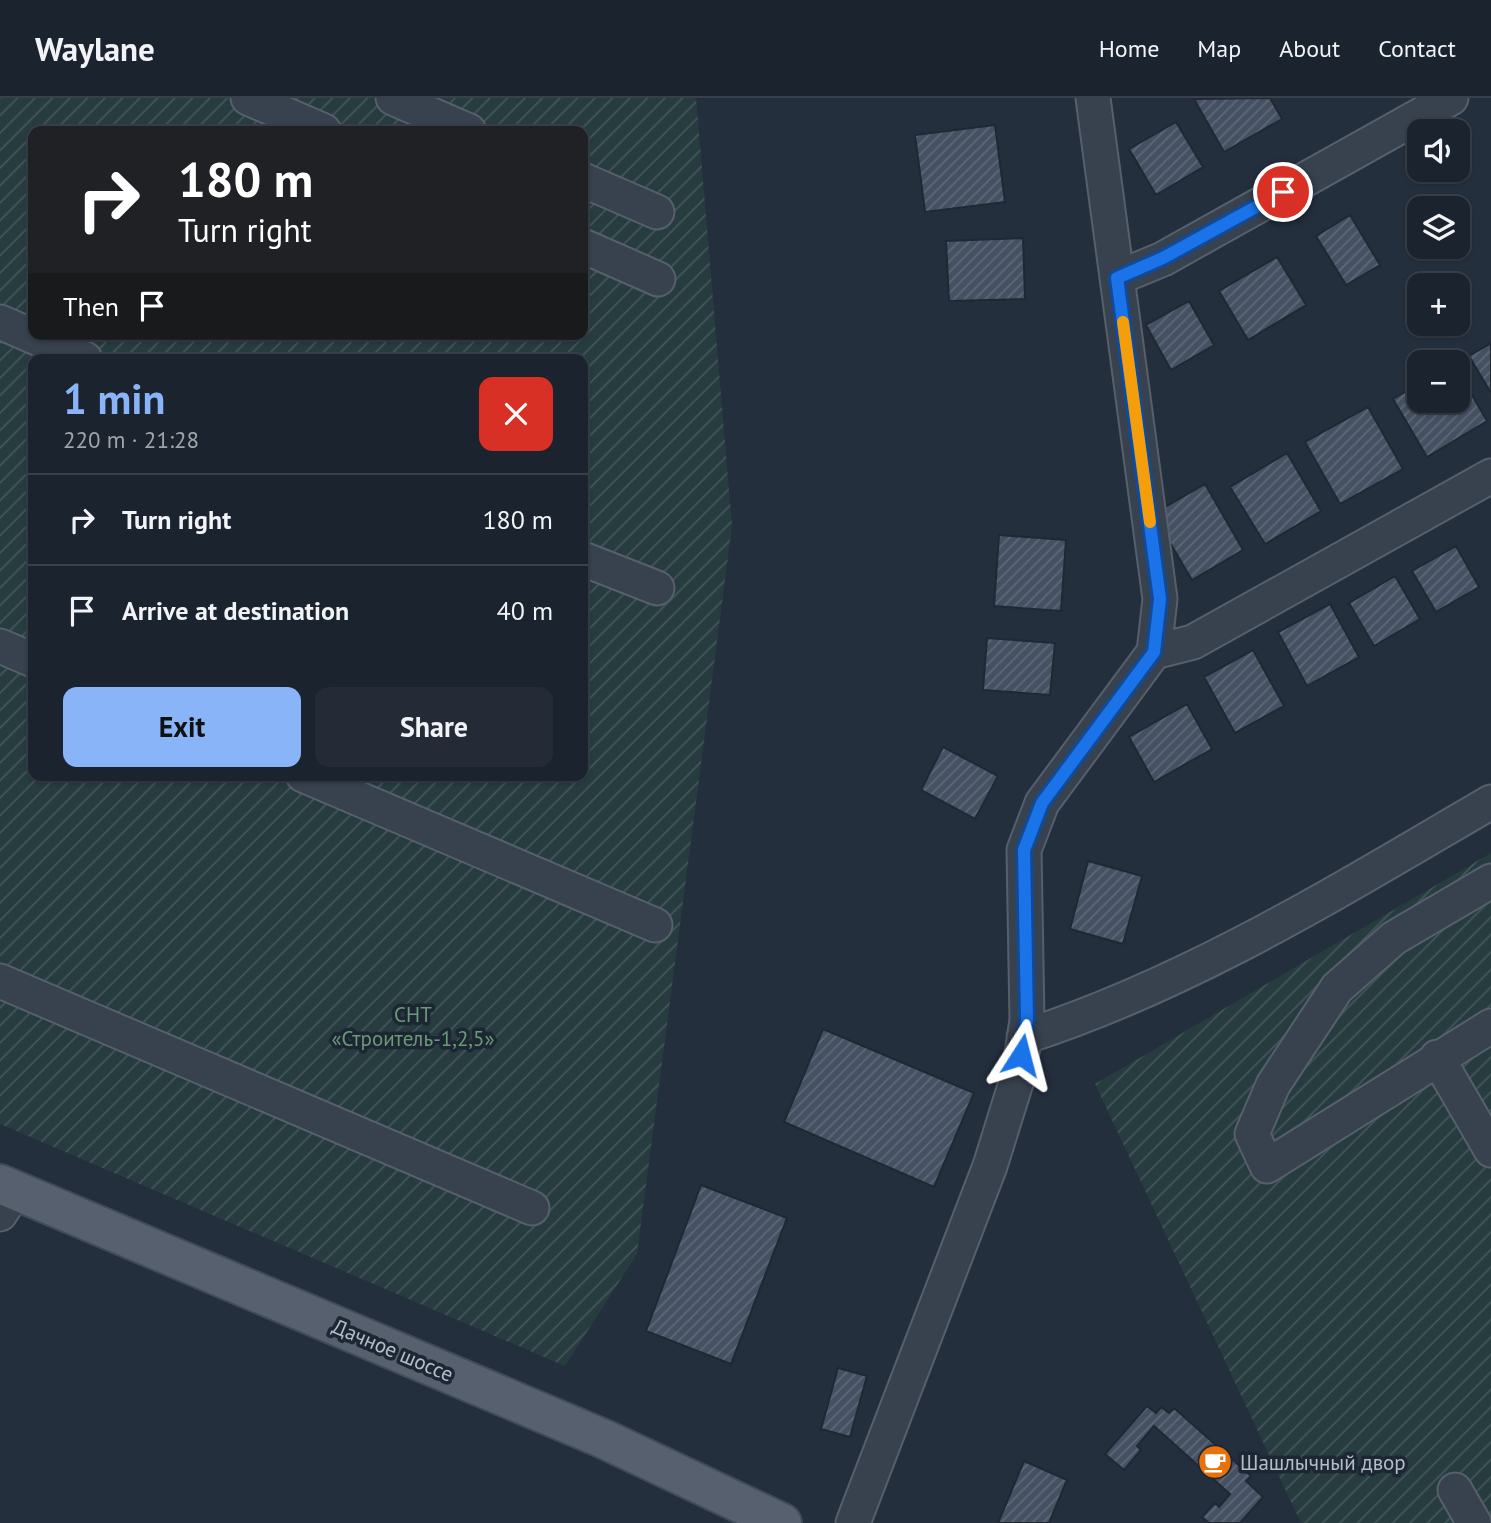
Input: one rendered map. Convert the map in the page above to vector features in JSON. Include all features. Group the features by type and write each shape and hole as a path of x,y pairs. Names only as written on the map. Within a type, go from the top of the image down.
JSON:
{"main road":[{"name":"Дачное шоссе","path":"5,1197 604,1438 782,1523"}],"street":[{"path":"248,98 312,126"},
{"path":"393,98 457,126"},
{"path":"853,1523 990,1166 1018,1073 1027,1020 1024,850 1042,803 1154,652 1160,599 1093,98"},
{"path":"1117,278 1163,258 1451,98"},
{"path":"588,182 657,212"},
{"path":"588,248 658,279"},
{"path":"0,322 28,334"},
{"path":"41,340 74,354"},
{"path":"1154,652 1193,642 1491,475"},
{"path":"588,561 657,588"},
{"path":"0,646 28,658"},
{"path":"317,781 655,925"},
{"path":"1024,1037 1091,1016 1183,975 1324,900 1491,802"},
{"path":"1491,881 1394,938 1337,988 1273,1085 1252,1134 1267,1166 1437,1057 1491,1026"},
{"path":"0,981 533,1208"},
{"path":"1437,1057 1491,1150"},
{"path":"1455,1490 1474,1523"}],"green space":[{"name":"СНТ «Строитель-1,2,5»","path":"0,98 696,98 732,526 637,1254 565,1366 0,1124"},
{"path":"1491,853 1491,1523 1301,1523 1095,1084"}],"building":[{"path":"1270,98 1282,119 1224,152 1194,99"},
{"path":"1176,122 1203,167 1156,195 1129,149"},
{"path":"995,125 1005,202 925,212 915,135"},
{"path":"1350,215 1380,265 1346,285 1316,236"},
{"path":"1023,238 1025,299 949,301 946,241"},
{"path":"1277,257 1306,305 1248,340 1219,291"},
{"path":"1189,301 1214,345 1171,370 1146,325"},
{"path":"1491,343 1491,393 1470,358"},
{"path":"1407,391 1407,413 1470,413 1470,392 1487,421 1427,457 1393,399"},
{"path":"1368,407 1403,469 1340,504 1305,442"},
{"path":"1287,453 1321,511 1265,544 1230,487"},
{"path":"1205,484 1243,550 1192,580 1153,514"},
{"path":"999,535 1066,540 1061,611 994,606"},
{"path":"1456,546 1479,587 1436,612 1412,571"},
{"path":"1395,576 1420,619 1374,646 1349,603"},
{"path":"1330,604 1359,657 1307,686 1278,632"},
{"path":"987,638 1055,643 1050,695 983,690"},
{"path":"1253,650 1284,706 1235,733 1204,677"},
{"path":"1187,704 1212,749 1154,782 1129,737"},
{"path":"943,747 998,776 975,819 921,790"},
{"path":"1088,861 1142,876 1123,944 1070,929"},
{"path":"823,1029 974,1093 934,1187 784,1122"},
{"path":"701,1185 787,1218 731,1364 646,1331"},
{"path":"838,1368 867,1376 850,1437 821,1429"},
{"name":"Шашлычный двор","path":"1147,1406 1156,1413 1161,1407 1169,1413 1174,1408 1251,1476 1246,1481 1263,1497 1240,1523 1209,1523 1202,1517 1215,1503 1219,1507 1230,1494 1154,1426 1137,1446 1141,1450 1124,1470 1105,1454"},
{"path":"1024,1461 1067,1480 1049,1523 998,1523"}],"slow traffic":[{"path":"1123,322 1150,522"}],"place":[{"name":"Шашлычный двор","path":"1215,1462"}],"route":[{"path":"1021,1055 1027,1020 1024,850 1042,803 1154,652 1160,599 1117,278 1163,258 1283,192"}]}
